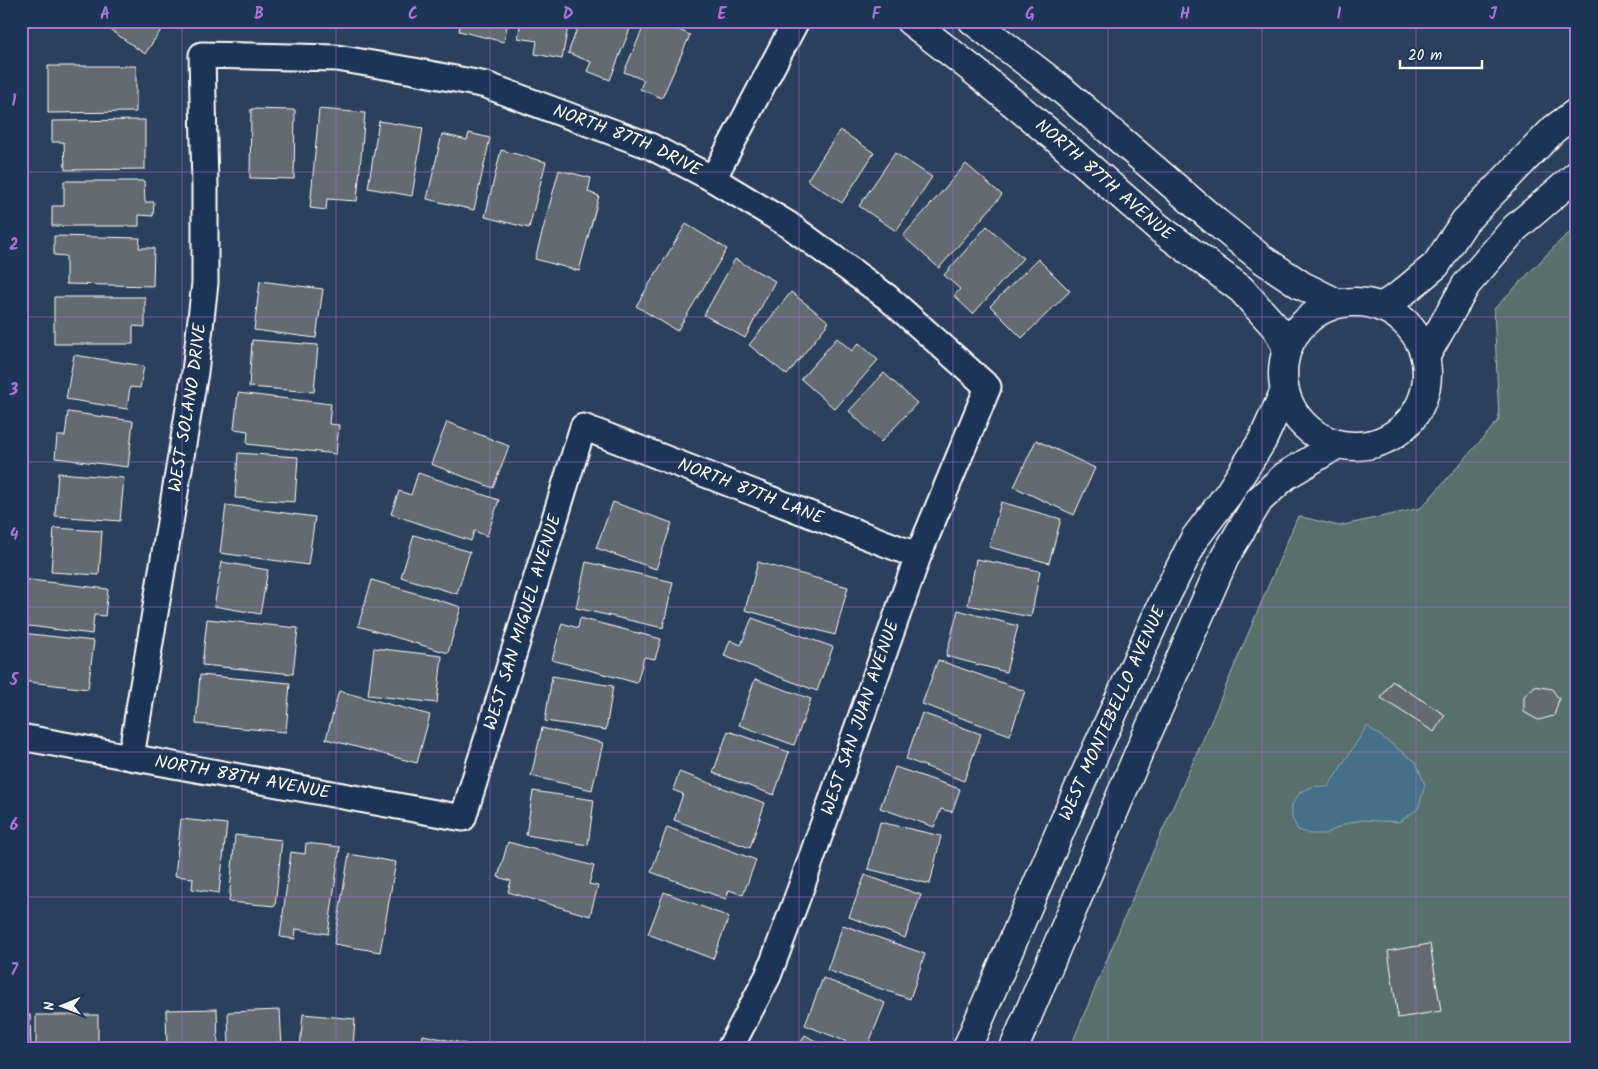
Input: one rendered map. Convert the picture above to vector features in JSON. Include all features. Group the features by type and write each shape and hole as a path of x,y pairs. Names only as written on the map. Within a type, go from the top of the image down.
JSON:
{"street":[{"path":"713,179 796,21"},
{"name":"NORTH 87TH AVENUE","path":"910,21 980,75 1159,228 1241,289 1277,329 1287,348"},
{"path":"973,21 1067,94 1262,259 1301,285 1337,304"},
{"name":"NORTH 87TH DRIVE","path":"202,54 337,58 486,85 650,146 713,179 789,225 887,297 988,387"},
{"name":"WEST SOLANO DRIVE","path":"131,757 195,372 205,284 202,54"},
{"path":"1381,306 1400,295 1436,265 1465,220 1554,129 1577,112"},
{"path":"1425,357 1466,285 1515,228 1577,175"},
{"path":"1359,301 1381,306 1401,318 1416,335 1425,357 1427,378 1423,398 1415,415 1402,430 1386,440 1370,446 1336,445 1319,438 1304,426 1292,411 1284,394 1282,371 1287,348 1298,328 1315,313 1337,304 1359,301"},
{"name":"WEST SAN JUAN AVENUE","path":"730,1048 768,976 918,556 988,387"},
{"name":"WEST MONTEBELLO AVENUE","path":"967,1048 1073,801 1170,588 1195,538 1229,493 1262,441 1284,394"},
{"name":"NORTH 87TH LANE","path":"583,427 918,556"},
{"name":"WEST SAN MIGUEL AVENUE","path":"463,818 583,427"},
{"path":"1014,1048 1225,557 1259,500 1285,476 1336,445"},
{"name":"NORTH 88TH AVENUE","path":"21,737 463,818"}],"green space":[{"path":"1577,228 1577,1048 1070,1048 1136,890 1209,726 1298,516 1339,526 1421,508 1499,420 1494,309 1564,237"}],"water":[{"path":"1367,726 1416,762 1425,785 1418,809 1399,822 1361,820 1345,824 1325,834 1310,834 1298,830 1292,818 1292,805 1300,792 1315,786 1328,787"}],"building":[{"path":"98,21 167,21 145,54"},
{"path":"407,21 441,21 440,27"},
{"path":"461,21 508,21 504,42 459,31"},
{"path":"521,21 569,21 562,59 535,54 537,41 518,38"},
{"path":"580,21 633,21 610,80 587,71 591,62 568,53"},
{"path":"646,21 659,21 690,35 662,98 640,89 644,80 624,72"},
{"path":"48,66 136,66 136,112 48,113"},
{"path":"251,109 295,110 294,179 250,178"},
{"path":"319,109 365,113 357,201 327,199 326,210 310,208"},
{"path":"145,120 145,169 65,170 64,142 52,142 52,121"},
{"path":"379,121 423,128 412,196 368,188"},
{"path":"840,130 874,153 842,203 807,180"},
{"path":"469,133 490,138 474,210 427,199 442,134 467,140"},
{"path":"501,150 546,162 529,228 485,217"},
{"path":"895,153 932,177 896,231 859,206"},
{"path":"966,164 1002,195 939,268 903,236"},
{"path":"559,170 591,178 588,192 599,196 579,271 535,259"},
{"path":"64,181 144,181 145,202 154,202 153,216 139,215 139,226 52,226 52,206 64,206"},
{"path":"686,224 727,249 677,331 636,306"},
{"path":"987,226 1023,258 973,314 954,296 960,289 944,275"},
{"path":"54,236 140,238 139,248 154,248 153,286 66,284 66,256 54,255"},
{"path":"735,259 775,281 745,338 704,315"},
{"path":"1038,259 1070,291 1022,338 990,306"},
{"path":"260,281 323,289 316,338 254,330"},
{"path":"791,292 829,322 787,375 749,345"},
{"path":"54,297 145,297 145,327 133,326 133,344 54,344"},
{"path":"837,338 852,351 859,343 878,360 835,409 801,379"},
{"path":"252,340 318,345 314,392 249,387"},
{"path":"74,355 144,366 140,388 130,387 127,409 66,399"},
{"path":"884,373 917,403 881,442 849,411"},
{"path":"238,393 331,404 329,424 339,425 336,454 247,444 248,431 234,429"},
{"path":"68,412 133,421 128,467 55,458 57,436 65,436"},
{"path":"447,422 509,446 493,488 431,464"},
{"path":"1036,440 1095,468 1074,515 1014,487"},
{"path":"238,453 298,457 295,502 235,498"},
{"path":"58,473 124,478 120,521 55,516"},
{"path":"418,473 499,500 487,536 474,531 471,541 391,514 399,491 411,495"},
{"path":"613,502 672,523 656,569 596,548"},
{"path":"1001,502 1061,519 1049,563 989,547"},
{"path":"226,505 315,517 308,565 220,553"},
{"path":"54,528 102,531 99,575 51,572"},
{"path":"414,535 470,552 457,594 401,577"},
{"path":"976,559 1040,571 1031,617 968,605"},
{"path":"222,562 268,570 260,614 214,606"},
{"path":"586,562 673,582 663,628 576,608"},
{"path":"758,562 848,587 835,635 745,610"},
{"path":"21,579 108,589 105,616 94,615 92,634 21,625"},
{"path":"372,580 461,607 448,653 358,626"},
{"path":"958,610 1018,626 1006,672 946,656"},
{"path":"580,618 661,639 655,659 644,657 637,683 552,660 562,623 578,628"},
{"path":"752,618 833,647 817,691 724,656 730,640 741,645"},
{"path":"207,619 298,628 293,674 202,665"},
{"path":"21,633 94,641 88,689 21,681"},
{"path":"374,648 442,656 437,703 368,695"},
{"path":"938,660 1025,691 1010,735 922,704"},
{"path":"200,675 290,683 286,732 196,724"},
{"path":"552,676 613,686 606,730 545,721"},
{"path":"755,679 811,699 794,745 739,725"},
{"path":"1392,681 1445,715 1434,732 1381,698"},
{"path":"1535,686 1552,689 1559,699 1554,716 1538,720 1524,712 1524,696"},
{"path":"339,691 430,715 417,763 326,739"},
{"path":"922,713 981,734 964,781 906,759"},
{"path":"542,728 603,743 592,790 531,776"},
{"path":"728,731 789,752 774,795 713,773"},
{"path":"895,767 960,789 952,812 941,809 934,827 880,808"},
{"path":"679,772 765,803 750,848 674,820 683,794 673,790"},
{"path":"533,791 594,800 588,845 526,835"},
{"path":"181,819 227,824 219,893 192,889 193,878 175,876"},
{"path":"880,822 941,836 930,884 868,869"},
{"path":"667,827 756,860 743,895 729,890 726,899 651,872"},
{"path":"235,835 282,840 275,906 229,902"},
{"path":"508,842 594,866 589,884 598,886 590,916 508,892 511,881 498,877"},
{"path":"306,843 340,847 328,934 296,929 295,939 280,937 291,852 305,854"},
{"path":"349,854 396,862 380,952 334,944"},
{"path":"865,875 921,895 905,938 849,917"},
{"path":"664,892 729,917 713,959 648,934"},
{"path":"843,925 925,954 910,999 827,970"},
{"path":"1430,944 1441,1011 1398,1018 1388,951"},
{"path":"823,978 885,1003 867,1048 862,1048 805,1025"},
{"path":"217,1009 218,1048 167,1048 166,1010"},
{"path":"280,1010 282,1048 229,1048 228,1012"},
{"path":"303,1014 355,1019 353,1048 300,1048"},
{"path":"21,1015 30,1015 31,1048 21,1048"},
{"path":"36,1015 98,1015 98,1048 36,1048"},
{"path":"423,1035 476,1046 476,1048 421,1048"},
{"path":"805,1035 828,1048 798,1048"}]}
